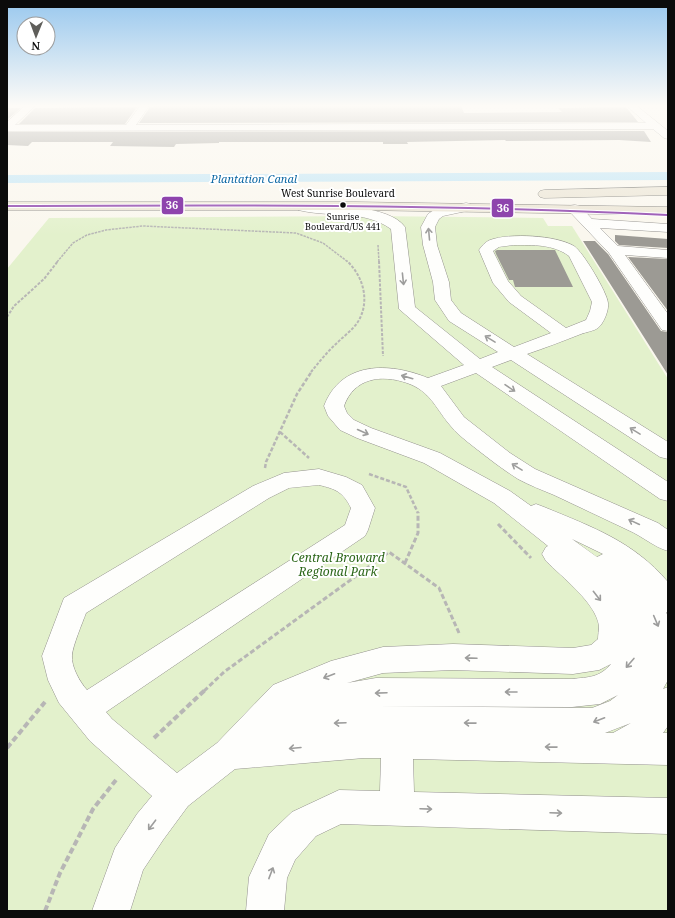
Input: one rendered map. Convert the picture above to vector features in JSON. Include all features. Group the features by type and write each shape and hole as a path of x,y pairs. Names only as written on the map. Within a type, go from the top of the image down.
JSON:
{"main road":[{"path":"544,194 668,191"},
{"path":"7,194 246,193"},
{"path":"528,194 668,196"},
{"name":"West Sunrise Boulevard","path":"7,206 466,207 668,211"},
{"path":"575,209 668,215"}],"street":[{"path":"281,206 361,212 385,218 398,226 407,309 466,358 668,493"},
{"path":"466,207 439,213 433,217 428,227 430,245 441,282 443,300 455,317 668,452"},
{"path":"575,209 614,250 668,326"},
{"path":"588,223 668,228"},
{"path":"427,385 592,324 600,313 600,300 574,253 561,245 544,242 514,241 495,243 486,250 501,283 515,299 564,334"},
{"path":"614,250 668,254"},
{"path":"111,911 128,861 150,827 176,794 229,754 284,695 331,674 383,660 453,657 573,661 599,657 612,644 613,626 606,607 589,586 563,562 432,458 364,433 347,425 338,416 334,406 338,395 346,385 359,378 385,374 411,378 427,385 436,392 457,421 502,458 527,474 649,529 668,542"},
{"path":"84,709 356,530 363,508 354,491 338,482 319,477 284,481 261,492 74,606 57,656 63,680 70,693 101,730 176,794"},
{"path":"255,726 381,721 592,723 621,712 642,694 658,672 662,654 660,631 650,607 634,585 616,569 587,549 532,519 499,510"},
{"path":"499,510 604,543 632,563 654,583 668,602"},
{"path":"616,749 645,732 668,701"},
{"path":"229,754 364,742 398,744 668,749"},
{"path":"397,808 398,744"},
{"path":"267,909 268,877 282,847 304,824 339,807 668,816"}],"path":[{"path":"7,317 12,307 44,279 72,243 86,235 111,229 128,226 153,226 290,232 306,235 331,246 362,278 364,293 360,320 352,332 332,348 299,389 266,462 261,492"},
{"path":"378,238 383,357"},
{"path":"499,510 533,559"},
{"path":"45,911 60,872 93,809 133,757 224,672 389,552 440,588 460,636"},
{"path":"7,748 63,680"}],"green space":[{"name":"Central Broward Regional Park","path":"369,216 543,218 548,226 572,226 668,379 668,911 7,911 7,269 49,218"}],"building":[{"path":"615,235 668,239 668,248 619,245 615,241"},
{"path":"583,241 595,241 608,254 661,331 668,332 668,375"},
{"path":"555,250 573,287 515,287 513,280 509,280 496,254 495,251"},
{"path":"628,257 668,259 668,311"}],"waterway":[{"name":"Plantation Canal","path":"7,179 668,176"}],"transit line":[{"name":"36","path":"7,206 420,206 668,215"}],"place":[{"name":"Sunrise Boulevard/US 441","path":"343,205"}]}
